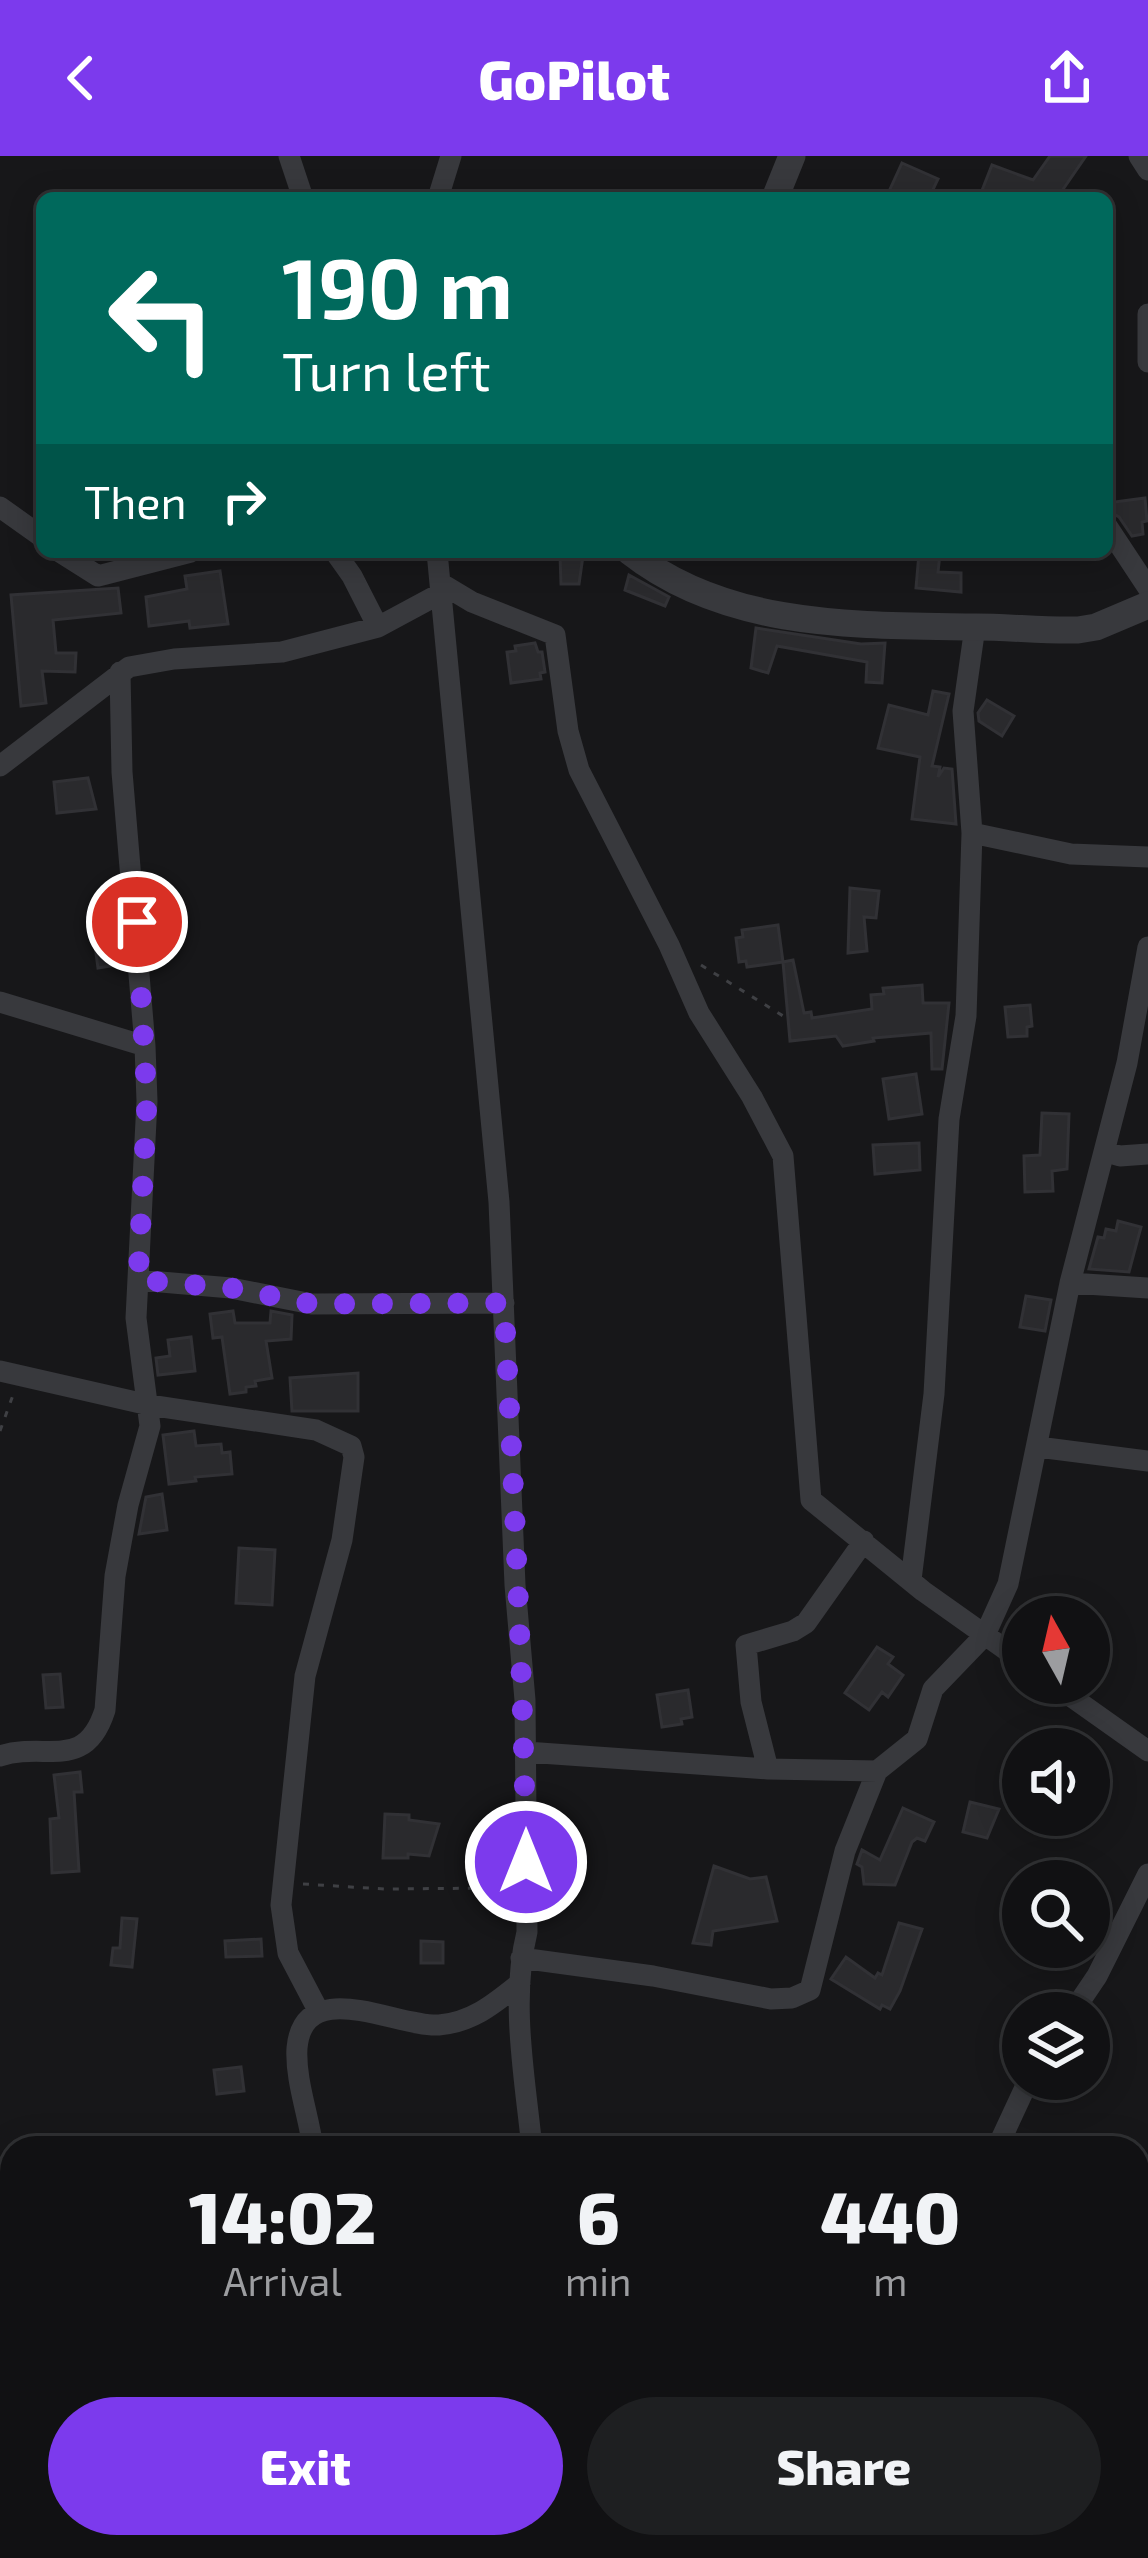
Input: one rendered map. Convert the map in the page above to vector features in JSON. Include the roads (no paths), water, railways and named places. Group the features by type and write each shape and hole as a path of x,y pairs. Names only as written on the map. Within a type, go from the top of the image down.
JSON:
{"street":[{"path":"289,156 302,192"},
{"path":"440,192 451,156"},
{"path":"777,192 792,156"},
{"path":"1138,156 1148,170"},
{"path":"1148,314 1148,362"},
{"path":"0,507 36,533"},
{"path":"1113,535 1148,588"},
{"path":"70,558 98,575 167,558"},
{"path":"339,558 378,627"},
{"path":"438,558 499,1202 526,1752 527,1932 520,1983 531,2136"},
{"path":"638,558 658,574 765,613 898,629 1078,630 1148,605"},
{"path":"0,766 120,672 139,664 283,652 378,627 442,588"},
{"path":"442,588 555,635 568,731 579,770 699,1012 783,1156 811,1500 1002,1647"},
{"path":"911,1580 934,1394 949,1119 966,1016 972,833 963,711 975,627"},
{"path":"0,1756 65,1752 82,1746 100,1727 115,1576 128,1505 147,1442 149,1406 137,1346 147,1101 122,772 120,672"},
{"path":"972,833 1071,854 1148,857"},
{"path":"521,1958 653,1976 771,2000 807,1993 844,1851 877,1771 917,1739 933,1689 985,1635 1008,1584 1070,1283 1106,1152 1148,947"},
{"path":"0,1002 145,1046"},
{"path":"1106,1152 1148,1154"},
{"path":"138,1280 231,1288 312,1304 504,1303"},
{"path":"1070,1283 1148,1288"},
{"path":"10,1374 149,1406 316,1430 352,1446 342,1540 305,1676 283,1883 288,1953 320,2012"},
{"path":"1038,1447 1148,1461"},
{"path":"769,1769 751,1702 746,1645 806,1624 864,1541"},
{"path":"1082,1704 1148,1750"},
{"path":"526,1752 769,1769 877,1771"},
{"path":"1086,1992 1148,1874"},
{"path":"312,2136 297,2047 305,2025 320,2012 340,2006 414,2024 446,2024 488,2009 520,1983"},
{"path":"1003,2136 1019,2100"}]}
